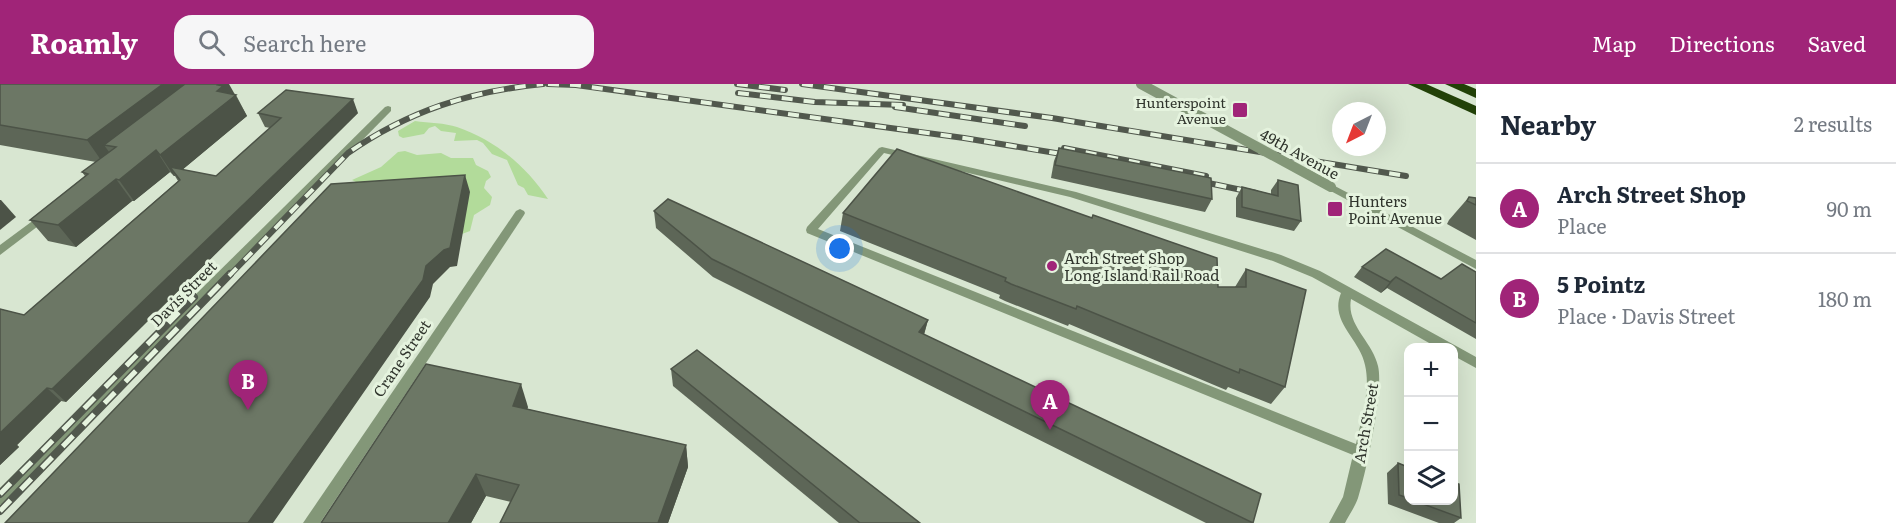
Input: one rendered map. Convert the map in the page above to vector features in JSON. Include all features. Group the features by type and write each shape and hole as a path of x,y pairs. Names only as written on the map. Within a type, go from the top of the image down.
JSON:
{"highway":[{"path":"1415,84 1476,111"},
{"path":"1452,84 1476,94"}],"street":[{"name":"49th Avenue","path":"1141,84 1476,265"},
{"name":"Davis Street","path":"0,498 388,109"},
{"path":"1361,452 811,231 882,150 1019,180 1123,208 1293,264 1348,291 1440,343"},
{"path":"0,251 54,208"},
{"name":"Crane Street","path":"311,523 520,213"},
{"name":"Arch Street","path":"1337,523 1350,499 1361,452 1373,379 1372,367 1347,318 1343,304 1348,291"},
{"path":"1458,352 1476,363"}],"green space":[{"path":"415,121 452,126 484,139 520,165 548,199 528,195 524,188 518,185 507,160 492,154 483,143 477,140 454,141 456,133 441,131 435,126 429,128 424,134 403,138 399,136 398,131"},
{"path":"405,151 417,155 441,153 451,158 473,158 476,165 488,171 491,177 486,181 484,188 492,197 490,205 474,215 470,231 462,234 352,180 381,167 398,152"}],"building":[{"path":"0,84 163,84 87,140 0,125"},
{"path":"185,84 220,84 218,85 223,86 217,91 236,95 160,155 156,150 58,225 30,220 88,174 82,172 116,147 104,145"},
{"path":"286,90 353,99 52,389 47,388 0,433 0,309 24,315 180,180 170,167 216,176 281,118 258,113"},
{"path":"1059,148 1211,178 1212,199 1055,165"},
{"name":"Arch Street Shop Long Island Rail Road","path":"897,149 1092,218 1093,215 1217,258 1218,287 1246,287 1246,269 1306,290 1285,387 1240,369 1239,373 1077,306 1076,309 1011,284 1005,281 1006,278 843,213"},
{"path":"465,175 450,248 444,250 426,266 423,280 248,523 5,523 331,184"},
{"path":"1278,180 1298,185 1301,221 1242,207 1242,187 1278,196"},
{"path":"1469,197 1476,198 1476,205 1467,201"},
{"path":"668,199 928,320 919,332 1261,494 1253,523 712,259 654,211"},
{"path":"1386,249 1441,279 1462,264 1476,272 1476,323 1396,277 1390,282 1362,267"},
{"path":"697,350 920,523 860,523 671,369"},
{"path":"426,364 521,384 513,406 686,445 658,523 500,523 519,485 476,474 448,523 321,523"},
{"path":"1398,463 1404,465 1404,497 1399,495"},
{"path":"1459,484 1461,518 1426,505 1458,505"}],"railway":[{"path":"229,276 348,153 371,138 394,125 441,105 491,92 543,84"},
{"path":"548,84 576,85 964,138 1074,156"},
{"path":"737,84 785,90"},
{"path":"802,84 1052,118 1406,176"},
{"path":"738,93 815,102 903,105"},
{"path":"895,107 1025,126"},
{"path":"1064,148 1206,176"},
{"path":"1194,180 1256,193"},
{"path":"0,511 230,274"},
{"path":"0,494 194,297"}],"place":[{"name":"Hunterspoint Avenue","path":"1240,110"},
{"name":"Hunters Point Avenue","path":"1335,209"},
{"name":"Arch Street Shop Long Island Rail Road","path":"1052,266"},
{"name":"5 Pointz","path":"248,410"},
{"name":"Arch Street Shop","path":"1050,430"}]}
